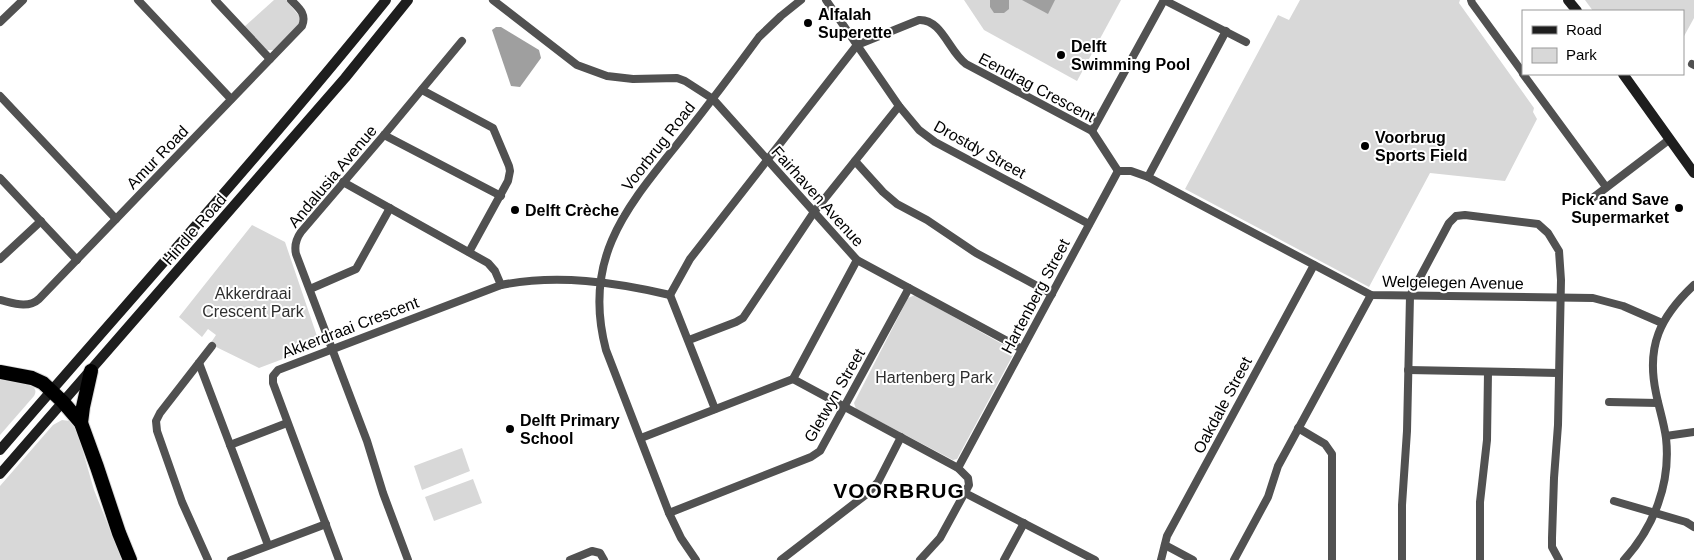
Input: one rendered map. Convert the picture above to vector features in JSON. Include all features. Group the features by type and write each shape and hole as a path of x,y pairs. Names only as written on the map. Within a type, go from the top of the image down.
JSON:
{"highway":[{"path":"81,424 91,371"},
{"path":"0,372 38,380 64,402 81,424 130,560"}],"main road":[{"name":"Hindle Road","path":"0,450 236,179 386,0"},
{"name":"Hindle Road","path":"0,474 344,78 408,0"},
{"path":"1568,0 1576,10"},
{"path":"1624,75 1694,172"}],"street":[{"path":"1,19 24,0"},
{"path":"138,0 231,99"},
{"path":"215,0 270,59"},
{"name":"Amur Road","path":"0,300 24,305 34,303 77,260 303,24 302,12 291,0"},
{"name":"Fairhaven Avenue","path":"493,0 578,65 601,74 621,78 677,78 713,99 857,260 1022,349"},
{"name":"Voorbrug Road","path":"696,560 681,538 669,513 606,350 600,321 600,283 602,272 610,246 627,210 759,37 801,0"},
{"name":"Drostdy Street","path":"826,0 898,106 919,130 935,142 1089,224"},
{"path":"1092,131 1164,0 1246,42"},
{"path":"1471,0 1472,4 1522,72"},
{"name":"Eendrag Crescent","path":"857,45 919,20 930,22 936,26 958,58 966,64 1092,131 1118,171"},
{"path":"1148,176 1226,31"},
{"name":"Andalusia Avenue","path":"408,560 383,493 367,441 296,254 296,241 301,232 462,41"},
{"path":"715,409 670,295 690,258 857,45"},
{"path":"1524,75 1606,187"},
{"path":"422,90 493,128 510,171 508,181 469,252"},
{"path":"0,96 116,219"},
{"path":"689,340 743,318 814,212 898,106"},
{"path":"384,135 500,196"},
{"path":"1590,200 1670,139"},
{"path":"855,161 883,192 897,204 927,220 976,253 1052,294"},
{"name":"Welgelegen Avenue","path":"1118,171 1131,171 1148,176 1371,295 1593,298 1608,300 1662,323"},
{"name":"Hartenberg Street","path":"958,468 1118,171"},
{"path":"1,181 77,260"},
{"path":"343,182 469,252 492,267 501,285"},
{"path":"310,289 356,269 390,208"},
{"path":"1402,560 1402,505 1407,431 1410,296 1449,222 1456,216 1465,215 1532,222 1542,226 1559,251 1561,273 1559,297 1558,425 1552,538 1552,547 1559,560"},
{"path":"0,259 41,222"},
{"path":"641,438 793,379 857,260"},
{"name":"Oakdale Street","path":"1161,560 1167,536 1314,265"},
{"name":"Akkerdraai Crescent","path":"339,560 272,383 273,376 278,370 501,285 542,279 600,283 670,295"},
{"path":"1629,558 1655,513 1665,475 1666,436 1653,379 1652,360 1657,336 1662,323 1671,309 1692,287"},
{"name":"Gletwyn Street","path":"669,513 816,454 824,446 909,288"},
{"path":"1234,560 1268,497 1276,471 1298,428 1371,295"},
{"path":"208,560 182,502 156,425 157,417 212,346"},
{"path":"199,363 268,545"},
{"path":"1408,370 1558,374"},
{"path":"1480,560 1480,502 1487,440 1488,372"},
{"path":"793,379 958,468 968,478 969,485 940,538 920,560"},
{"path":"1609,402 1658,402"},
{"path":"230,445 287,423"},
{"path":"1298,428 1325,444 1333,457 1332,560"},
{"path":"1666,436 1694,432"},
{"path":"781,560 868,493 878,482 901,437"},
{"path":"965,493 1095,560"},
{"path":"1614,501 1686,522 1694,527"},
{"path":"1004,560 1024,523"},
{"path":"231,560 326,524"},
{"path":"1165,545 1193,560"},
{"path":"570,560 594,551 600,553 604,560"},
{"path":"1076,560 1080,552"}],"green space":[{"path":"274,0 286,0 300,17 299,24 274,50 267,50 244,27"},
{"name":"Delft Swimming Pool","path":"964,0 1121,0 1077,81 984,30"},
{"name":"Voorbrug Sports Field","path":"1300,0 1460,0 1459,3 1534,108 1533,112 1537,119 1505,181 1430,173 1369,287 1185,189 1278,15 1289,20"},
{"path":"1585,0 1694,0 1694,18 1684,36 1684,10 1592,10"},
{"name":"Akkerdraai Crescent Park","path":"252,225 285,242 320,345 259,368 210,344 216,335 208,329 202,337 179,317"},
{"name":"Hartenberg Park","path":"915,295 1011,349 1013,355 957,459 953,460 856,409 854,403 908,298"},
{"path":"0,379 30,385 34,388 35,394 0,435"},
{"path":"62,420 70,421 76,427 94,490 122,560 0,560 0,486 53,425"},
{"path":"462,448 470,471 422,490 414,466"},
{"path":"473,479 482,503 434,521 425,497"}],"shaded area":[{"path":"990,0 1009,0 1009,9 1004,13 994,13 990,7"},
{"path":"1022,0 1055,0 1048,14"},
{"path":"496,27 501,27 539,50 541,58 520,87 511,86 492,30"}],"place":[{"name":"Alfalah Superette","path":"808,23"},
{"name":"Delft Swimming Pool","path":"1061,55"},
{"name":"Voorbrug Sports Field","path":"1365,146"},
{"name":"Pick and Save Supermarket","path":"1679,208"},
{"name":"Delft Crèche","path":"515,210"},
{"name":"Delft Primary School","path":"510,429"}],"district":[{"name":"VOORBRUG","path":"899,491"}]}
